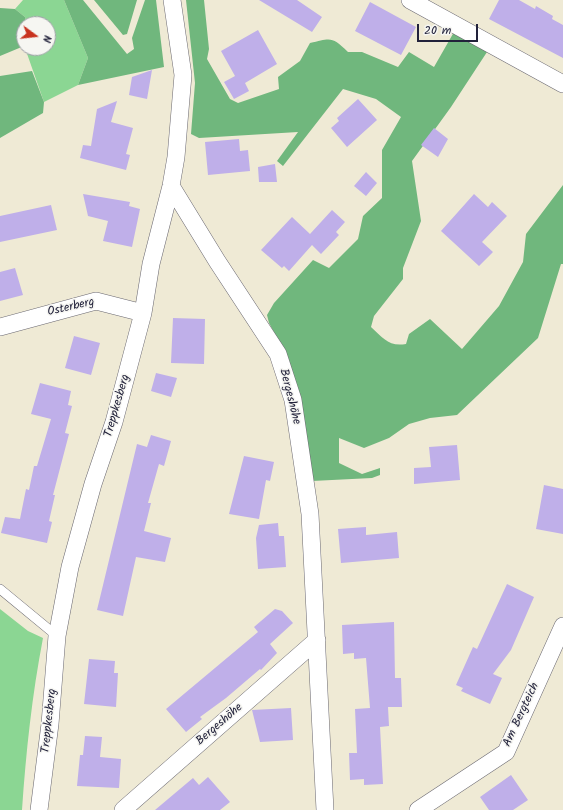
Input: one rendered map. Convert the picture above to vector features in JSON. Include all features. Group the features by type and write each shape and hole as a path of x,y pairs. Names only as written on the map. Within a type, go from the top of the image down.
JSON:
{"street":[{"name":"Treppkesberg","path":"39,810 50,724 58,636 70,567 93,484 114,422 143,313 151,264 171,186 176,157 183,75 172,0"},
{"path":"410,0 563,84"},
{"name":"Bergeshöhe","path":"171,186 217,261 278,354 292,400 310,514 325,810"},
{"name":"Osterberg","path":"0,327 96,301 143,313"},
{"name":"Am Bergteich","path":"418,810 506,752 563,626"},
{"name":"Bergeshöhe","path":"123,810 317,640"}],"lane":[{"path":"0,589 58,636"}],"green space":[{"path":"23,0 64,0 88,58 78,85 44,102 28,56 56,56 56,16 24,16 15,9"},
{"path":"64,0 83,0 127,54 134,49 132,38 145,0 156,0 164,67 78,85 88,58"},
{"path":"94,0 137,0 127,34 123,35"},
{"path":"186,0 204,0 209,49 207,59 230,99 238,103 279,89 278,77 300,61 310,43 327,39 338,43 348,52 362,52 398,67 409,52 434,67 454,32 487,52 451,107 412,161 421,221 403,268 403,279 374,316 371,327 391,343 400,345 406,344 409,334 430,319 462,349 499,306 523,262 526,234 563,185 563,264 561,264 538,338 457,415 430,418 409,424 389,438 364,448 339,438 339,463 362,474 380,468 380,475 372,478 312,481 289,360 269,323 267,315 274,303 313,260 329,268 358,239 363,216 382,198 382,150 401,117 376,99 343,89 283,166 277,161 298,132 199,138 191,134 195,83"},
{"path":"0,8 15,9 24,16 16,16 16,49 0,56"},
{"path":"32,71 44,102 43,113 0,138 0,76"},
{"path":"0,609 28,631 43,638 30,724 22,810 0,810"}],"building":[{"path":"259,0 297,0 322,17 312,32"},
{"path":"499,0 519,0 535,9 536,6 553,16 552,19 563,25 563,58 489,19"},
{"path":"370,2 416,27 401,55 355,31"},
{"path":"258,30 277,64 245,83 249,91 234,99 224,82 235,76 221,51"},
{"path":"152,70 147,99 129,95 132,77"},
{"path":"358,99 377,120 347,147 331,128 339,121 337,118"},
{"path":"117,101 111,122 133,128 126,154 130,155 126,170 80,158 83,145 91,146 97,109"},
{"path":"434,128 448,139 438,157 421,145"},
{"path":"239,139 240,151 248,150 250,171 208,175 205,142"},
{"path":"275,164 277,182 259,182 258,167"},
{"path":"366,172 377,183 366,196 354,186"},
{"path":"83,194 130,202 129,206 140,209 132,247 103,241 108,221 88,216"},
{"path":"474,194 488,207 492,202 507,216 482,242 493,252 479,266 441,231"},
{"path":"51,205 57,230 0,242 0,216"},
{"path":"332,210 345,222 336,232 339,235 321,254 312,245 289,271 284,266 282,268 261,250 292,217 310,234"},
{"path":"15,268 23,295 0,301 0,272"},
{"path":"173,318 205,319 204,364 171,363"},
{"path":"74,336 100,343 91,375 65,368"},
{"path":"156,373 177,378 171,397 151,391"},
{"path":"40,383 71,391 68,405 72,406 65,433 69,434 53,495 55,495 49,521 52,522 47,543 1,533 5,517 20,519 26,489 29,490 34,466 37,466 51,419 31,414"},
{"path":"151,435 171,441 164,466 159,464 148,503 151,503 144,531 171,538 165,562 136,557 123,616 97,610 137,444 147,447"},
{"path":"457,445 460,480 414,484 414,468 431,467 429,447"},
{"path":"244,456 274,462 270,481 266,480 259,519 229,514"},
{"path":"544,485 563,489 563,534 536,529"},
{"path":"278,523 279,536 284,536 286,567 258,569 256,538 259,525"},
{"path":"366,527 366,535 397,532 399,558 341,563 338,529"},
{"path":"507,584 534,597 511,650 493,674 502,678 490,704 461,691 463,688 456,685 473,647 477,649"},
{"path":"275,609 282,611 293,623 270,644 277,653 261,670 260,669 226,698 200,717 202,719 186,732 166,709 258,632 254,627"},
{"path":"394,622 395,678 401,678 402,707 388,707 389,726 380,727 383,784 364,785 364,779 350,780 349,753 357,753 355,709 370,708 366,658 354,659 354,653 343,654 342,625"},
{"path":"89,659 115,661 114,673 118,673 116,707 84,704"},
{"path":"291,708 293,740 260,742 252,710"},
{"path":"85,736 102,737 100,757 121,759 119,788 77,786 80,755 83,755"},
{"path":"511,775 528,800 513,810 489,810 480,797"},
{"path":"208,777 230,802 220,810 155,810 193,778 199,785"}]}
